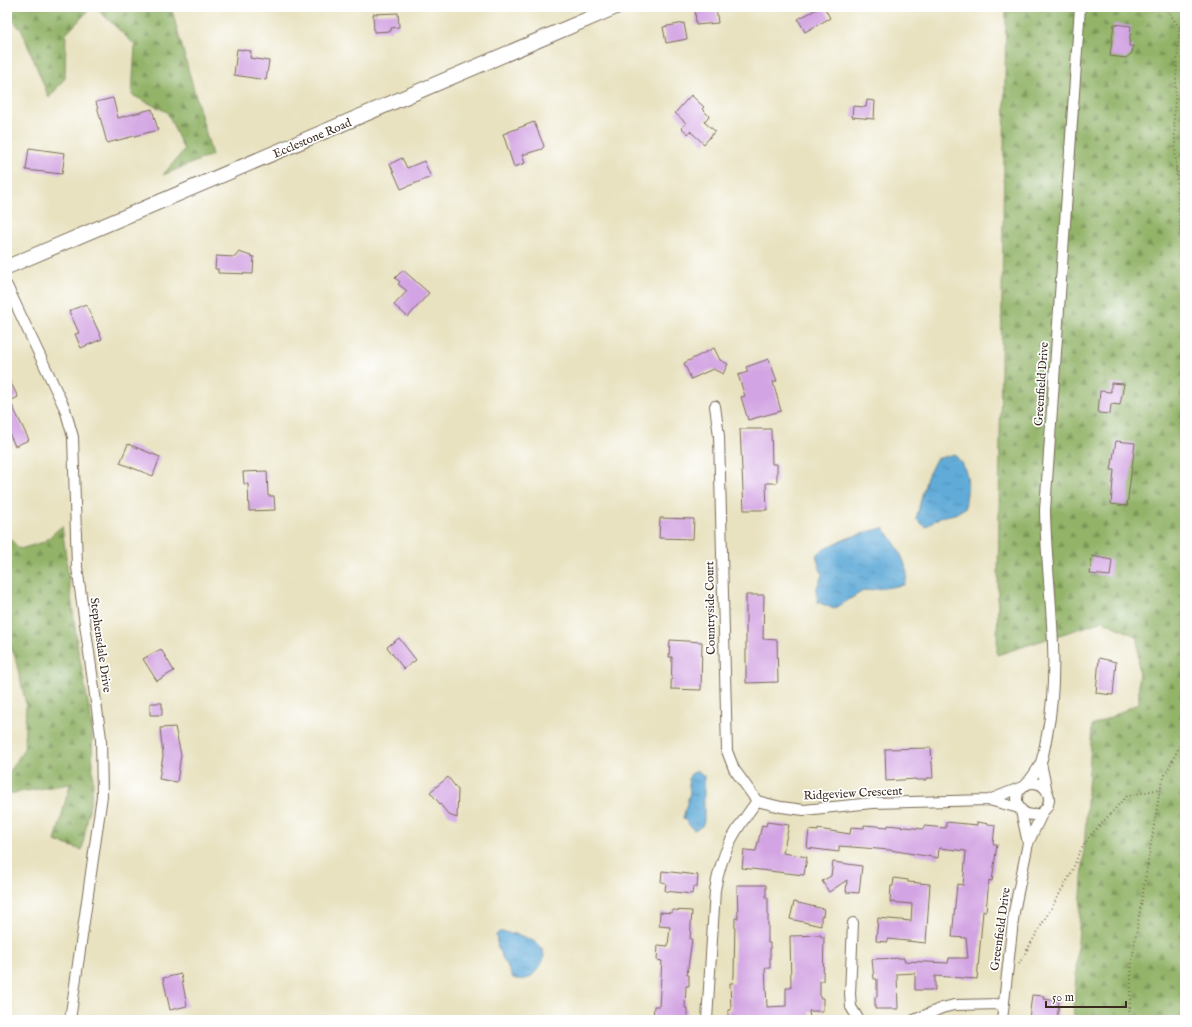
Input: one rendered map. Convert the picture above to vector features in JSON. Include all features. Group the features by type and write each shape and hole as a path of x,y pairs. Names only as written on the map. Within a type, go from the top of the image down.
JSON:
{"main road":[{"name":"Ecclestone Road","path":"7,267 616,7"}],"street":[{"name":"Greenfield Drive","path":"1047,793 1041,762 1050,718 1053,674 1045,510 1080,7"},
{"name":"Stephensdale Drive","path":"7,286 65,409 73,437 77,566 101,738 102,796 70,1020"},
{"name":"Countryside Court","path":"715,406 719,436 727,751 734,769 758,801"},
{"name":"Greenfield Drive","path":"1024,786 1041,762"},
{"path":"1031,784 1041,786 1047,793 1048,801 1043,812 1030,815 1020,809 1017,795 1024,786 1031,784"},
{"name":"Ridgeview Crescent","path":"989,800 1024,786"},
{"name":"Ridgeview Crescent","path":"758,801 781,807 804,810 872,803 989,800 1020,809"},
{"path":"707,1020 715,890 718,871 724,854 734,834 758,801"},
{"name":"Greenfield Drive","path":"1020,809 1028,843"},
{"name":"Greenfield Drive","path":"1002,1020 1014,912 1028,843 1043,812"},
{"path":"852,923 850,994 851,1007 859,1020"},
{"path":"914,1020 942,1008 954,1005 1003,1004"}],"path":[{"path":"1165,7 1179,27 1174,115 1182,273 1185,388"},
{"path":"1176,168 1185,196"},
{"path":"1129,1020 1132,959 1160,789 1165,775 1185,736"},
{"path":"1018,966 1071,874 1078,855 1089,837 1127,796 1160,789"}],"green space":[{"path":"7,7 92,7 66,34 65,78 49,98 22,31 7,13"},
{"path":"95,7 171,7 212,155 163,175 184,150 167,112 132,95 135,45"},
{"path":"1006,7 1185,7 1185,983 1183,1020 1073,1020 1092,726 1139,703 1138,637 1103,621 997,655"},
{"path":"62,526 77,643 92,724 93,786 82,850 55,841 70,784 7,794 7,776 24,749 26,704 15,657 7,637 7,536 20,549 44,542"}],"water":[{"path":"954,454 964,467 966,473 968,485 965,508 955,514 940,517 926,527 916,519 927,477 936,459"},
{"path":"883,528 895,544 905,565 907,576 904,585 863,591 834,609 818,602 816,590 822,575 816,555 839,542 857,535"},
{"path":"697,770 704,776 704,821 702,826 694,830 683,818 690,792 688,779 691,774"},
{"path":"499,932 517,934 526,937 540,947 544,954 543,961 532,976 526,979 513,978 498,949 496,935"}],"building":[{"path":"716,7 718,23 696,25 695,9"},
{"path":"821,7 824,7 830,18 805,32 798,19"},
{"path":"398,13 399,27 391,28 391,31 374,32 373,14"},
{"path":"684,23 687,39 666,43 663,27"},
{"path":"1114,24 1131,26 1129,46 1133,46 1132,53 1126,58 1110,56"},
{"path":"237,49 251,51 250,58 269,61 266,80 234,75"},
{"path":"691,95 704,107 702,109 709,116 704,122 715,131 704,144 690,131 688,134 682,128 686,123 675,113"},
{"path":"113,98 118,118 152,109 158,130 107,143 96,102"},
{"path":"867,100 875,101 874,119 852,117 853,106 866,107"},
{"path":"534,122 544,146 542,149 522,155 525,163 514,167 503,134"},
{"path":"29,148 65,153 62,174 26,170"},
{"path":"402,158 407,168 424,161 431,177 401,189 390,164"},
{"path":"239,252 254,257 253,274 218,273 218,269 215,269 216,256 235,257"},
{"path":"403,270 429,293 408,317 394,305 407,291 398,284 400,282 395,278"},
{"path":"86,304 102,339 81,348 75,334 79,333 69,311"},
{"path":"714,348 720,360 728,364 723,374 713,369 691,379 684,363"},
{"path":"769,359 777,381 773,382 781,411 748,420 741,397 745,396 738,375 748,372 746,367"},
{"path":"7,375 18,397 10,401 29,440 15,446 7,429"},
{"path":"1111,383 1124,384 1120,405 1111,404 1110,414 1098,413 1100,391 1111,392"},
{"path":"740,429 771,429 772,464 777,464 777,483 766,483 767,510 744,510"},
{"path":"1116,441 1135,443 1127,506 1111,504 1114,470 1111,470"},
{"path":"128,444 160,457 153,476 120,463"},
{"path":"267,471 268,496 274,496 275,510 249,511 248,484 244,484 243,472"},
{"path":"660,518 694,519 693,539 659,538"},
{"path":"1092,556 1112,560 1110,576 1090,574"},
{"path":"746,595 764,595 763,639 777,640 778,682 746,683"},
{"path":"399,638 416,660 404,669 387,647"},
{"path":"670,640 702,642 701,690 671,689 672,657 669,657"},
{"path":"161,649 174,671 157,681 143,659"},
{"path":"1099,658 1116,662 1113,695 1096,693"},
{"path":"150,703 162,703 162,715 150,715"},
{"path":"175,727 181,755 177,782 159,779 163,756 160,728"},
{"path":"931,748 933,778 926,778 926,780 916,779 886,781 885,749"},
{"path":"448,777 458,790 457,818 449,815 430,792"},
{"path":"767,822 789,825 783,853 807,857 804,875 742,868 744,850 756,851 762,825 766,826"},
{"path":"946,822 977,825 977,822 995,825 993,844 997,844 992,881 989,880 986,911 983,911 977,979 935,976 935,990 915,990 915,973 897,974 898,1009 875,1009 877,979 874,979 872,959 904,958 904,961 948,963 949,958 968,958 966,938 952,937 957,884 963,885 966,851 939,848 938,858 890,850 839,846 839,852 807,848 809,830 818,831 818,829 850,834 851,827 864,828 864,825 888,827 888,825 923,829 924,826 946,828"},
{"path":"833,862 862,866 859,893 846,892 847,880 829,892 822,881 831,876"},
{"path":"662,871 698,875 697,887 693,887 692,894 665,891 666,883 661,882"},
{"path":"894,878 908,880 908,882 930,884 926,943 888,939 888,942 876,941 878,918 911,921 912,904 890,902 891,886 893,886"},
{"path":"737,885 766,885 766,898 768,898 768,943 770,943 770,968 765,968 767,1007 786,1006 786,988 791,988 790,936 821,935 821,937 824,937 823,981 820,981 820,998 823,998 823,1011 809,1011 810,1020 728,1020 728,1010 731,1010 730,983 733,983 734,976 735,918 738,918"},
{"path":"794,902 824,909 823,916 821,916 821,926 790,919"},
{"path":"672,910 692,911 690,939 692,939 687,975 689,975 689,986 686,986 685,1008 687,1008 687,1018 684,1020 653,1020 654,1006 659,1006 662,961 657,960 658,945 668,946 670,927 659,926 660,912 672,913"},
{"path":"181,974 187,1006 170,1010 163,978"},
{"path":"1032,995 1044,996 1043,999 1059,1001 1057,1020 1029,1019"}]}
